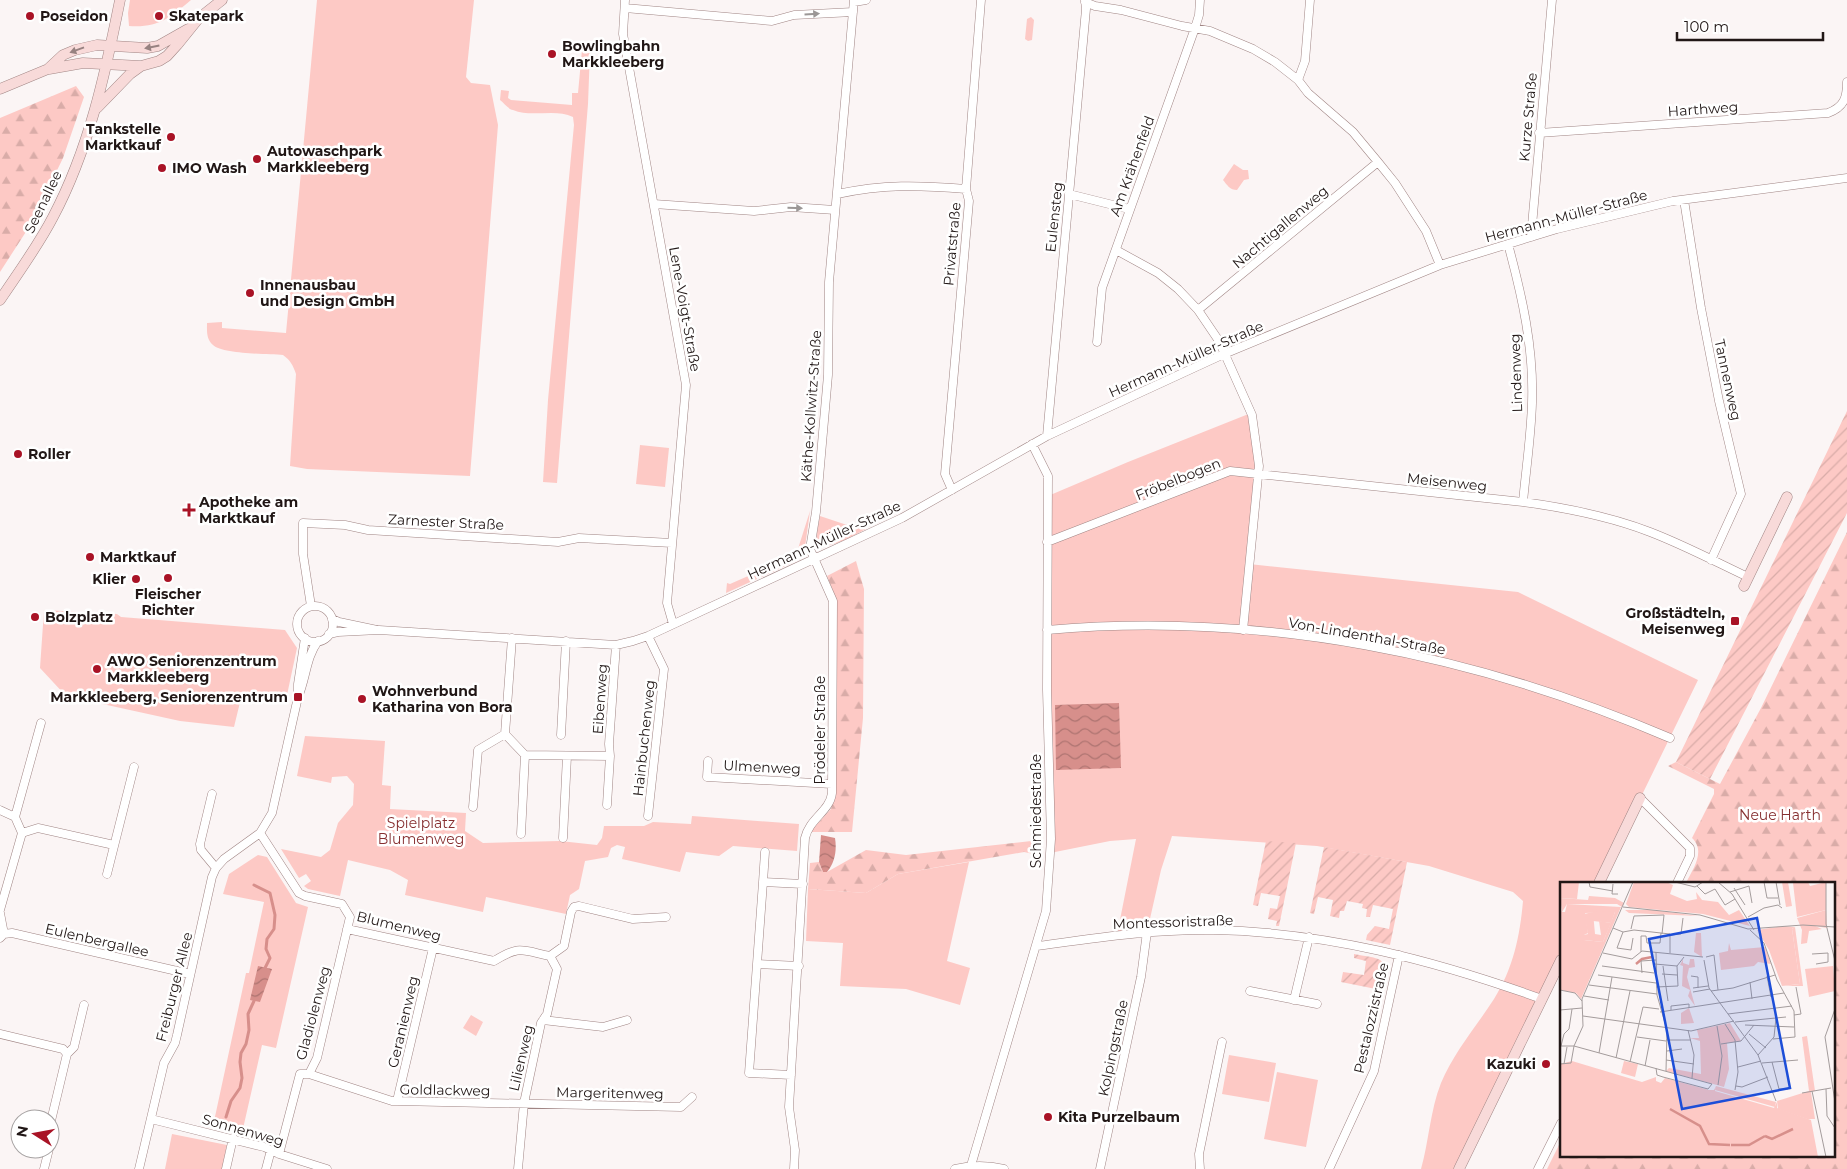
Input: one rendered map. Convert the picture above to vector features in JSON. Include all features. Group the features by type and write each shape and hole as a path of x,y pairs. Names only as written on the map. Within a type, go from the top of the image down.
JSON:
{"main road":[{"name":"Seenallee","path":"0,300 53,217 71,180 96,108 108,64 120,0"},
{"path":"48,69 63,56 75,50 97,45 139,48 158,46 188,29 222,0"},
{"path":"0,89 48,69 83,63 141,66 159,61 177,45 188,29"},
{"name":"Seenallee","path":"96,108 130,74 141,66"},
{"path":"1746,581 1787,497"},
{"path":"1599,882 1640,798"},
{"path":"1459,1169 1560,962"}],"street":[{"name":"Käthe-Kollwitz-Straße","path":"813,559 810,548 816,512 828,375 829,282 854,1 866,0"},
{"name":"Privatstraße","path":"952,490 945,474 969,198 966,189 981,0"},
{"name":"Am Krähenfeld","path":"1097,342 1102,288 1195,28 1199,15 1200,0"},
{"path":"1298,80 1306,61 1310,0"},
{"name":"Kurze Straße","path":"1530,237 1552,0"},
{"path":"1085,1 1095,6 1122,10 1216,33 1253,49 1275,62 1298,80 1308,93 1353,132 1378,162 1395,183 1426,231 1440,265"},
{"name":"Eulensteg","path":"1047,436 1085,1"},
{"path":"625,4 772,21 794,15 853,12"},
{"name":"Lene-Voigt-Straße","path":"625,4 623,34 686,385 667,603 674,624"},
{"name":"Harthweg","path":"1539,133 1828,113 1842,105 1846,98 1847,82"},
{"name":"Nachtigallenweg","path":"1198,310 1378,162"},
{"name":"Hermann-Müller-Straße","path":"329,634 379,630 616,645 633,641 648,636 902,518 1047,436 1224,354 1440,265 1530,237 1673,201 1847,178"},
{"path":"836,194 882,186 904,185 966,189"},
{"path":"1069,194 1130,208"},
{"name":"Tannenweg","path":"1684,200 1701,308 1719,401 1741,494 1711,560"},
{"path":"654,204 754,210 791,207 835,210"},
{"name":"Lindenweg","path":"1508,244 1522,296 1530,340 1532,403 1523,502"},
{"path":"1116,250 1158,273 1178,289 1198,310 1219,341 1252,415 1259,462 1243,630"},
{"name":"Schmiedestraße","path":"970,1167 1046,912 1051,838 1047,630 1048,476 1032,444"},
{"name":"Fröbelbogen","path":"1047,542 1230,471 1258,475"},
{"name":"Meisenweg","path":"1258,475 1566,508 1651,532 1711,560 1746,581"},
{"name":"Zarnester Straße","path":"311,606 303,554 303,523 345,525 368,530 558,542 579,538 672,543"},
{"name":"Prödeler Straße","path":"794,1169 795,1150 789,1107 807,829 832,798 832,600 813,559"},
{"path":"311,606 318,606 324,609 332,619 332,627 324,639 311,641 298,631 297,621 303,611 311,606"},
{"name":"Hermann-Müller-Straße","path":"332,619 379,630"},
{"name":"Von-Lindenthal-Straße","path":"1047,630 1115,626 1182,626 1243,630 1337,640 1494,674 1556,693 1670,738"},
{"name":"Hainbuchenweg","path":"648,636 664,669 648,816"},
{"path":"298,697 298,684 305,638"},
{"path":"512,638 505,734 525,755 610,756"},
{"path":"212,794 200,844 201,850 216,868 224,859 260,833 272,813 298,697 303,686 310,656 318,641"},
{"path":"561,735 566,641"},
{"name":"Eibenweg","path":"608,805 609,744 616,645"},
{"path":"2,936 0,912 22,833 16,817 41,723"},
{"path":"473,807 478,750 505,734"},
{"path":"521,834 525,755"},
{"path":"563,838 567,756"},
{"name":"Ulmenweg","path":"708,761 707,776 832,784"},
{"path":"107,874 134,767"},
{"path":"1640,798 1690,848 1690,856 1678,882"},
{"path":"0,810 16,817"},
{"path":"22,833 38,828 114,845"},
{"name":"Blumenweg","path":"260,833 299,894 342,904 350,917 347,928 494,961 518,949 550,956"},
{"path":"765,852 749,1073 791,1075"},
{"name":"Freiburger Allee","path":"139,1169 164,1063 175,1044 212,877 216,868"},
{"path":"763,882 803,884"},
{"path":"550,956 564,946 571,912 574,907 579,906 633,918 666,917"},
{"name":"Gladiolenweg","path":"275,1152 300,1074 309,1074 317,1058 347,928"},
{"name":"Montessoristraße","path":"1037,946 1147,932 1214,930 1310,937 1399,954 1461,971 1542,999"},
{"name":"Kolpingstraße","path":"1100,1169 1141,977 1147,932"},
{"name":"Eulenbergallee","path":"2,936 12,933 190,974"},
{"path":"1294,1000 1310,937"},
{"name":"Geranienweg","path":"397,1101 432,948"},
{"name":"Pestalozzistraße","path":"1328,1169 1374,1070 1399,954"},
{"name":"Lilienweg","path":"518,1169 524,1103 557,969 550,956"},
{"path":"758,964 799,966"},
{"path":"1250,991 1317,1004"},
{"path":"54,1109 67,1054 74,1047 84,1005"},
{"path":"543,1020 604,1027 627,1020"},
{"path":"0,1034 63,1049 67,1054"},
{"path":"1200,1169 1199,1154 1222,1042"},
{"name":"Goldlackweg","path":"309,1074 392,1101 524,1103"},
{"name":"Margeritenweg","path":"524,1103 681,1107 692,1097"},
{"name":"Sonnenweg","path":"151,1119 233,1138 275,1152 307,1166 327,1169"},
{"path":"1538,1169 1560,1125"},
{"path":"226,1169 233,1138"},
{"path":"266,1169 275,1152"},
{"path":"955,1169 991,1166 1004,1169"}],"green space":[{"path":"130,0 191,0 170,17 156,23 129,26"},
{"path":"317,0 474,0 466,77 471,83 490,85 498,125 470,476 307,469 290,466 296,374 291,363 283,355 235,352 218,348 208,338 207,323 222,322 222,328 286,333"},
{"path":"1031,17 1034,20 1032,40 1028,41 1025,39 1027,19"},
{"path":"582,50 590,51 588,104 557,483 543,482 548,400 574,125 573,117 566,114 520,112 509,108 500,100 501,90 509,91 508,98 511,100 572,105 572,93 578,93"},
{"path":"76,86 84,97 63,158 31,224 0,272 0,118"},
{"path":"1234,164 1243,170 1248,170 1249,179 1244,180 1237,190 1231,188 1223,180"},
{"path":"1847,411 1847,513 1710,779 1676,762"},
{"path":"1251,413 1259,466 1249,564 1518,592 1698,680 1599,882 1560,882 1560,962 1459,1169 1421,1169 1434,1104 1441,1083 1459,1050 1501,988 1515,952 1523,901 1513,892 1429,866 1317,846 1172,836 1161,870 1147,932 1117,935 1136,839 1110,841 1050,853 1048,496"},
{"path":"640,445 669,448 665,487 636,484"},
{"path":"810,511 805,547 801,556 792,563 726,593 727,583 730,584 796,555"},
{"path":"820,516 866,529 840,542 825,546 817,540"},
{"name":"Neue Harth","path":"1847,532 1847,1169 1547,1169 1560,1143 1560,1156 1834,1156 1834,882 1687,882 1695,866 1698,854 1696,843 1692,838 1714,794 1714,789 1668,766 1676,762 1720,784 1761,708"},
{"path":"856,561 864,589 863,718 852,832 810,832 831,809 834,798 837,601 827,576"},
{"path":"44,610 117,614 121,617 285,630 297,648 287,695 277,702 242,694 234,727 180,721 66,696 40,668"},
{"name":"Spielplatz Blumenweg","path":"305,736 385,741 382,785 391,786 390,809 466,813 465,831 483,843 560,841 597,845 602,838 604,826 644,826 653,822 691,824 692,816 799,824 797,851 733,846 719,856 686,852 680,872 622,859 625,847 617,845 611,848 608,857 585,861 579,889 570,895 566,914 486,897 483,912 405,895 408,880 390,870 348,860 340,896 308,889 304,886 311,881 306,874 299,878 281,849 321,857 330,850 338,823 353,805 354,784 347,776 332,777 331,783 297,776"},
{"path":"1040,840 1043,856 1024,852 898,874 866,893 808,889 810,863 819,862 823,872 827,872 866,850 906,855"},
{"path":"1266,841 1296,843 1279,926 1276,926 1277,921 1268,919 1270,908 1277,909 1280,896 1261,893 1258,906 1253,905"},
{"path":"1324,847 1407,862 1390,945 1366,940 1367,935 1375,926 1389,929 1393,909 1373,905 1370,917 1366,917 1367,909 1362,908 1363,904 1347,901 1344,911 1340,911 1339,918 1330,916 1333,900 1318,897 1314,914 1310,913"},
{"path":"258,855 267,857 296,903 308,907 276,1048 262,1045 242,1133 213,1126 246,973 249,973 264,902 223,894 229,874"},
{"path":"969,862 947,961 970,968 960,1005 906,989 840,986 843,943 806,941 808,889 866,893 898,874"},
{"path":"1354,954 1373,957 1382,961 1384,971 1381,990 1341,982 1343,972 1364,975 1366,961 1354,958"},
{"path":"471,1015 483,1022 476,1036 463,1028"},
{"path":"1229,1055 1276,1063 1269,1102 1222,1094"},
{"path":"1277,1072 1318,1080 1306,1147 1264,1139"},
{"path":"172,1134 227,1145 222,1169 165,1169"}],"water":[{"path":"1119,703 1121,768 1056,770 1055,705"},
{"path":"821,835 835,838 835,856 827,872 823,872 819,862"},
{"path":"258,966 272,969 260,1002 250,1000"}],"waterway":[{"path":"254,885 270,893 275,915 274,929 267,939 266,949 270,958 265,968"},
{"path":"226,1117 231,1101 240,1088 242,1078 241,1053 246,1044 249,1030 248,1014 254,1001"}],"place":[{"name":"Poseidon","path":"30,16"},
{"name":"Skatepark","path":"159,16"},
{"name":"Bowlingbahn Markkleeberg","path":"552,54"},
{"name":"Tankstelle Marktkauf","path":"171,137"},
{"name":"Autowaschpark Markkleeberg","path":"257,159"},
{"name":"IMO Wash","path":"162,168"},
{"name":"Innenausbau und Design GmbH","path":"250,293"},
{"name":"Roller","path":"18,454"},
{"name":"Apotheke am Marktkauf","path":"189,510"},
{"name":"Marktkauf","path":"90,557"},
{"name":"Fleischer Richter","path":"168,578"},
{"name":"Klier","path":"136,579"},
{"name":"Bolzplatz","path":"35,617"},
{"name":"Großstädteln, Meisenweg","path":"1735,621"},
{"name":"AWO Seniorenzentrum Markkleeberg","path":"97,669"},
{"name":"Markkleeberg, Seniorenzentrum","path":"298,697"},
{"name":"Wohnverbund Katharina von Bora","path":"362,699"},
{"name":"Kazuki","path":"1546,1064"},
{"name":"Kita Purzelbaum","path":"1048,1117"}]}
